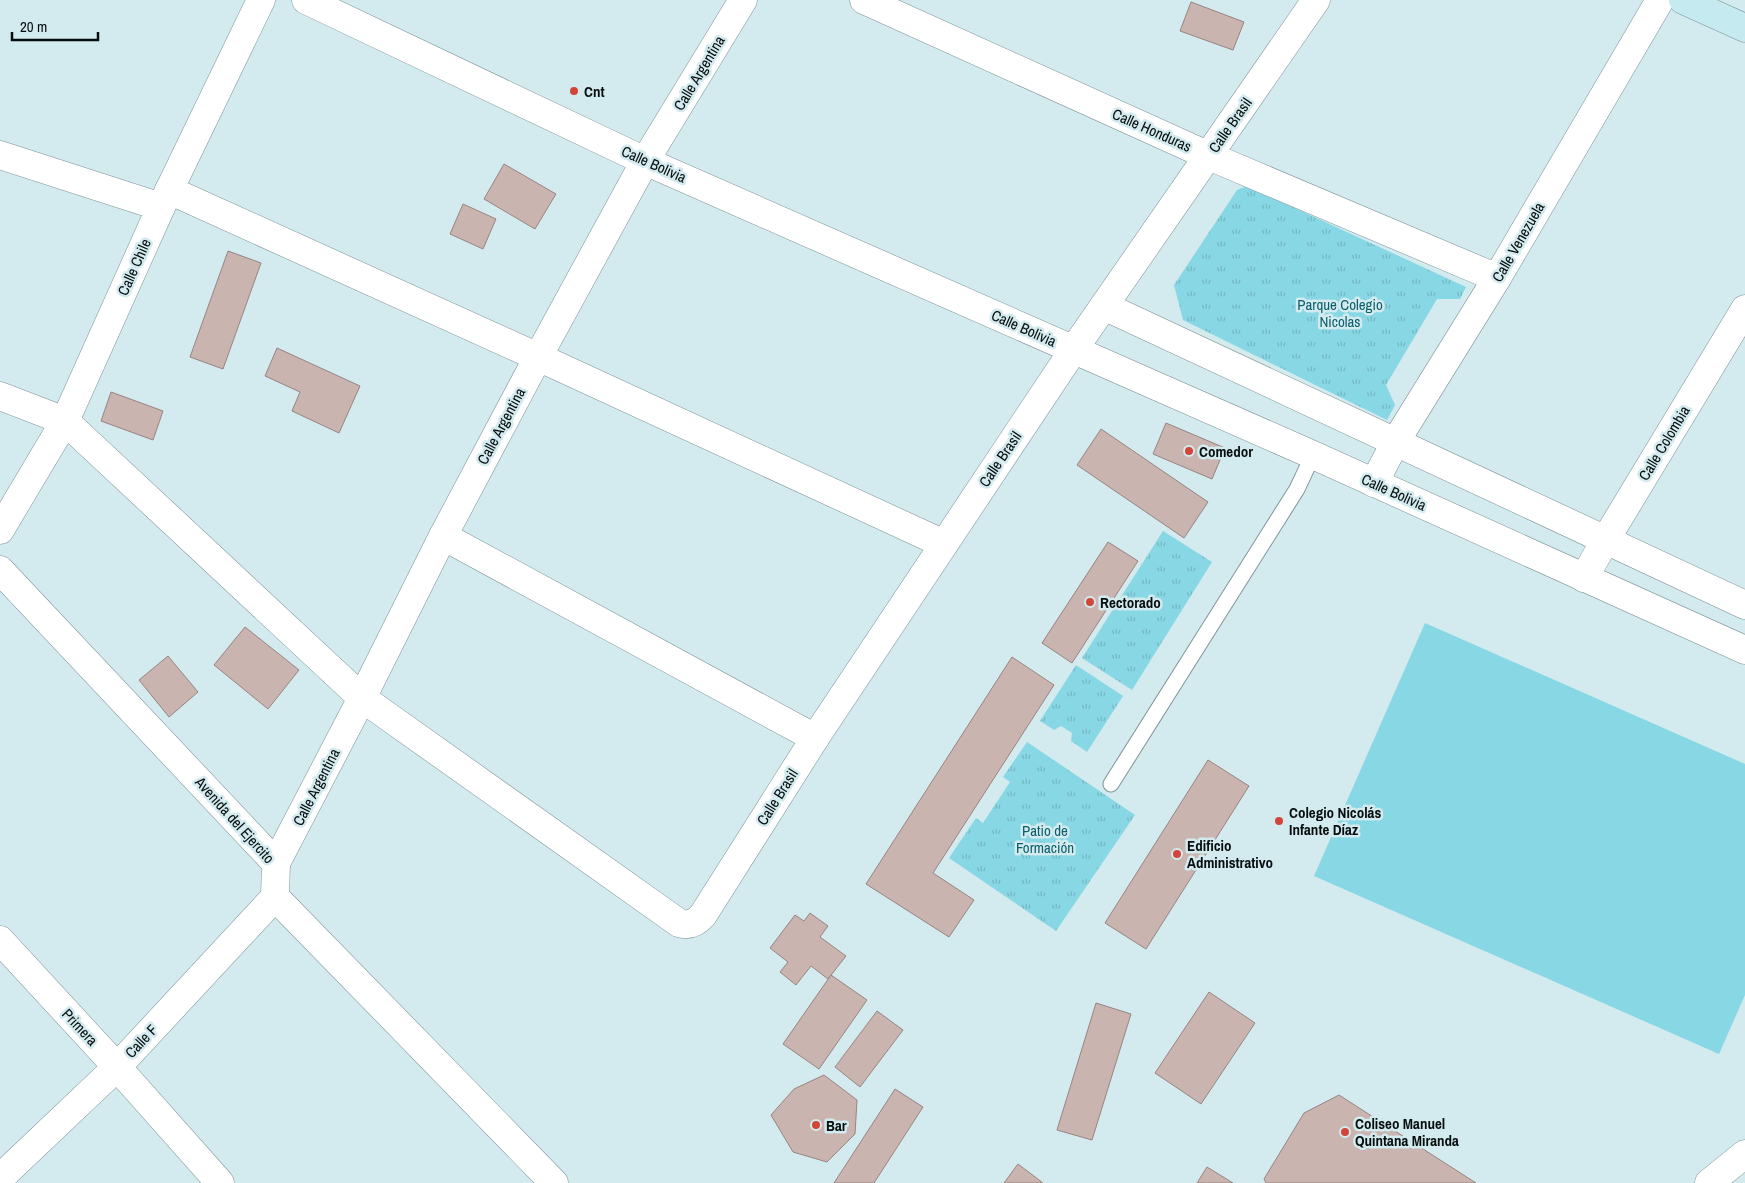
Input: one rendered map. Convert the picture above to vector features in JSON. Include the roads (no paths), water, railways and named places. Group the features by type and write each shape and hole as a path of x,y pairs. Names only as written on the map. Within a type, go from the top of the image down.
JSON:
{"main road":[{"path":"1682,0 1745,28"}],"street":[{"name":"Calle Chile","path":"0,530 65,421 165,198 261,0"},
{"name":"Calle Bolivia","path":"306,0 645,161 1074,349 1745,650"},
{"name":"Calle Argentina","path":"276,863 362,698 443,536 538,357 645,161 743,0"},
{"name":"Calle Honduras","path":"864,0 1209,156 1497,278"},
{"name":"Calle Brasil","path":"362,698 679,924 693,923 703,915 815,738 1074,349 1316,0"},
{"name":"Calle Venezuela","path":"1374,483 1396,441 1497,278 1660,0"},
{"path":"0,155 165,198 538,357 944,544"},
{"path":"1104,306 1745,605"},
{"name":"Calle Colombia","path":"1584,578 1606,539 1738,336 1745,309"},
{"path":"0,396 65,421 362,698"},
{"path":"443,536 815,738"},
{"name":"Avenida del Ejercito","path":"0,570 276,863 274,896"},
{"path":"274,896 554,1183"},
{"name":"Calle F","path":"0,1178 117,1067 274,896"},
{"name":"Primera","path":"0,940 220,1183"},
{"path":"1709,1183 1745,1154"}],"lane":[{"path":"1111,784 1297,489 1313,456"}],"place":[{"name":"Cnt","path":"574,91"},
{"name":"Comedor","path":"1189,451"},
{"name":"Rectorado","path":"1090,602"},
{"name":"Colegio Nicolás Infante Díaz","path":"1279,821"},
{"name":"Edificio Administrativo","path":"1177,854"},
{"name":"Bar","path":"816,1125"},
{"name":"Coliseo Manuel Quintana Miranda","path":"1345,1132"}],"park label":[{"name":"Parque Colegio Nicolas","path":"1340,312"},
{"name":"Patio de Formación","path":"1045,838"}]}
